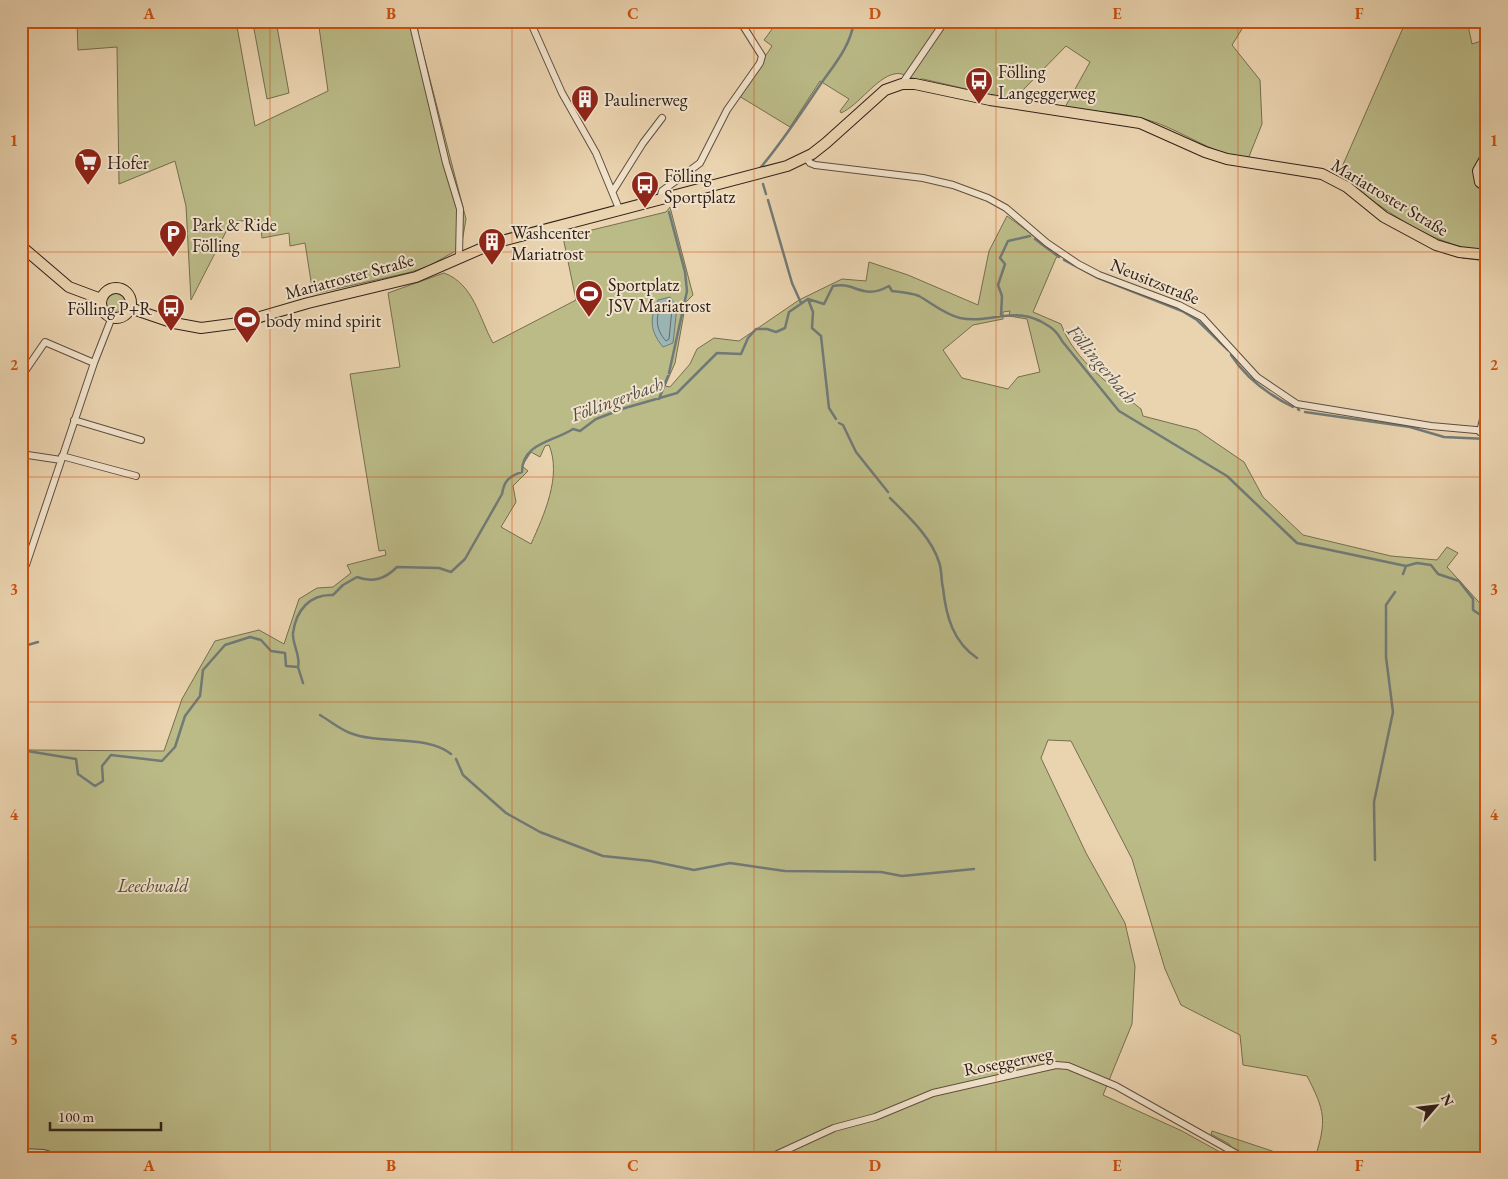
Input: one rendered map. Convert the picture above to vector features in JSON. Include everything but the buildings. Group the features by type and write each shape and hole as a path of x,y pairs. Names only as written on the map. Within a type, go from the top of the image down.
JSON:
{"main road":[{"name":"Mariatroster Straße","path":"130,308 174,323 200,328 215,327 387,286 416,277 494,243 768,171 806,157 832,138 878,94 892,86 902,84 925,86 990,100 1061,112 1140,123 1199,150 1227,159 1322,174 1347,188 1384,217 1436,245 1459,252 1487,255"},
{"path":"1487,154 1478,170 1480,182 1487,187"},
{"path":"21,246 69,287 101,298"},
{"path":"111,288 122,289 130,297 130,308 123,316 112,317 104,312 101,298 111,288"}],"street":[{"path":"412,21 446,163 460,209 459,258"},
{"path":"530,21 562,93 596,153 620,211"},
{"path":"660,200 662,191 700,163 728,110 760,64 762,56 740,21"},
{"path":"902,84 945,21"},
{"path":"613,191 643,143 662,118"},
{"name":"Neusitzstraße","path":"806,157 810,163 821,166 923,178 976,192 988,198 1006,208 1047,243 1078,264 1099,275 1179,305 1202,317 1258,378 1297,404 1484,432"},
{"path":"21,564 26,565 74,420 112,317"},
{"path":"21,377 45,342 94,363"},
{"path":"1484,432 1487,402"},
{"path":"74,420 141,440"},
{"path":"21,454 62,458 136,476"},
{"name":"Roseggerweg","path":"768,1158 834,1128 876,1117 933,1093 1056,1065 1068,1066 1116,1086 1244,1158"},
{"path":"21,1152 44,1153 60,1158"}],"green space":[{"path":"77,21 236,21 255,126 328,91 319,27 363,21 417,21 418,33 466,219 461,248 427,267 313,294 305,243 290,246 289,233 262,238 260,219 231,222 191,300 186,206 175,161 119,184 117,47 78,50"},
{"path":"248,21 276,21 289,93 267,99 254,29 249,26"},
{"path":"778,21 902,21 914,29 920,21 929,21 943,30 948,21 1247,21 1232,45 1260,80 1262,124 1248,159 1222,152 1161,124 1138,117 1064,109 1090,62 1066,46 1020,93 1010,99 923,79 919,80 898,73 887,76 841,113 840,111 849,99 820,81 790,127 739,96 772,46 764,40"},
{"path":"1406,21 1467,21 1472,44 1487,39 1487,261 1462,258 1462,247 1412,226 1338,176"},
{"name":"Leechwald","path":"670,207 693,295 686,302 675,363 665,386 670,387 690,364 697,349 714,338 739,341 799,300 842,279 866,281 869,262 908,275 978,305 989,251 1007,216 1060,255 1056,258 1033,312 1061,324 1075,350 1106,382 1141,409 1143,416 1197,430 1244,462 1263,497 1303,535 1391,556 1437,560 1447,547 1458,553 1447,567 1487,611 1487,1158 1315,1158 1321,1134 1322,1116 1318,1098 1307,1076 1243,1065 1240,1035 1181,1005 1165,969 1132,859 1071,741 1048,740 1041,758 1086,853 1125,923 1135,966 1132,1024 1103,1095 1182,1131 1220,1152 1223,1158 21,1158 21,747 30,750 164,751 182,699 215,641 259,630 284,644 299,599 317,588 333,587 351,573 347,565 386,555 385,550 379,551 350,374 400,367 388,293 444,273 454,278 469,293 493,343 576,300 563,237 666,212","holes":["1010,311 1009,316 1027,319 1040,372 1018,377 1008,389 962,378 943,350 973,325 1003,319 1003,312","549,445 554,469 550,495 531,544 501,527 516,502 513,486 528,471 522,466 531,452 540,457 545,446"]},
{"path":"116,291 124,294 127,302 124,310 116,313 108,310 105,302 108,294"},
{"path":"1212,1131 1293,1158 1238,1158 1229,1144 1211,1134"}],"water":[{"path":"670,297 677,307 673,343 663,347 655,335 652,318 658,300"}],"waterway":[{"path":"761,167 841,55 849,39 854,21"},
{"path":"763,184 766,194"},
{"path":"768,200 792,283 801,303"},
{"path":"669,212 685,272 687,291 669,373"},
{"path":"1001,316 1002,296 998,285 1005,264 1000,258 1008,241 1030,236"},
{"path":"1035,239 1059,257"},
{"path":"1064,260 1096,277 1182,311 1197,320 1228,350"},
{"name":"Föllingerbach","path":"21,750 76,759 78,774 95,786 103,781 102,766 111,755 162,761 175,747 185,716 200,696 203,670 225,645 250,637 261,640 271,651 285,653 286,666 298,667 299,663 293,633 297,617 311,601 317,597 333,595 343,585 357,577 374,580 383,577 397,567 439,568 451,572 465,559 502,494 506,482 510,477 522,472 523,462 533,449 573,429 580,431 596,419 625,408 677,393 717,353 741,354 748,338 756,329 767,329 776,332 785,328 789,312 808,299 824,304 833,286 841,285 872,292 889,286 892,291 919,296 960,318 981,319 1019,315 1040,321 1055,331 1119,411 1227,476 1297,543 1406,566 1417,563 1431,565 1438,574 1459,581 1473,599 1473,610 1482,616 1487,631"},
{"path":"808,299 813,312 812,328 821,336 829,408 836,419"},
{"path":"1231,355 1259,385 1293,407"},
{"path":"659,399 668,376"},
{"path":"1305,412 1410,427 1444,437 1487,439"},
{"path":"839,423 843,425 856,452 888,492"},
{"path":"890,498 918,527 935,553 940,565 946,609 952,628 962,644 977,658"},
{"path":"1403,574 1406,566"},
{"path":"1375,860 1374,802 1393,712 1386,657 1386,605 1395,592"},
{"path":"21,647 38,642"},
{"path":"298,667 303,683"},
{"path":"320,715 350,733 362,737 429,744 451,754"},
{"path":"456,759 463,775 506,813 540,832 603,856 651,861 694,870 730,863 785,871 881,872 902,876 974,869"}],"place":[{"name":"Fölling Langeggerweg","path":"979,105"},
{"name":"Paulinerweg","path":"585,123"},
{"name":"Hofer","path":"88,186"},
{"name":"Fölling Sportplatz","path":"645,209"},
{"name":"Park & Ride Fölling","path":"173,258"},
{"name":"Washcenter Mariatrost","path":"492,266"},
{"name":"Sportplatz JSV Mariatrost","path":"589,318"},
{"name":"Fölling P+R","path":"171,332"},
{"name":"body mind spirit","path":"247,344"}]}
